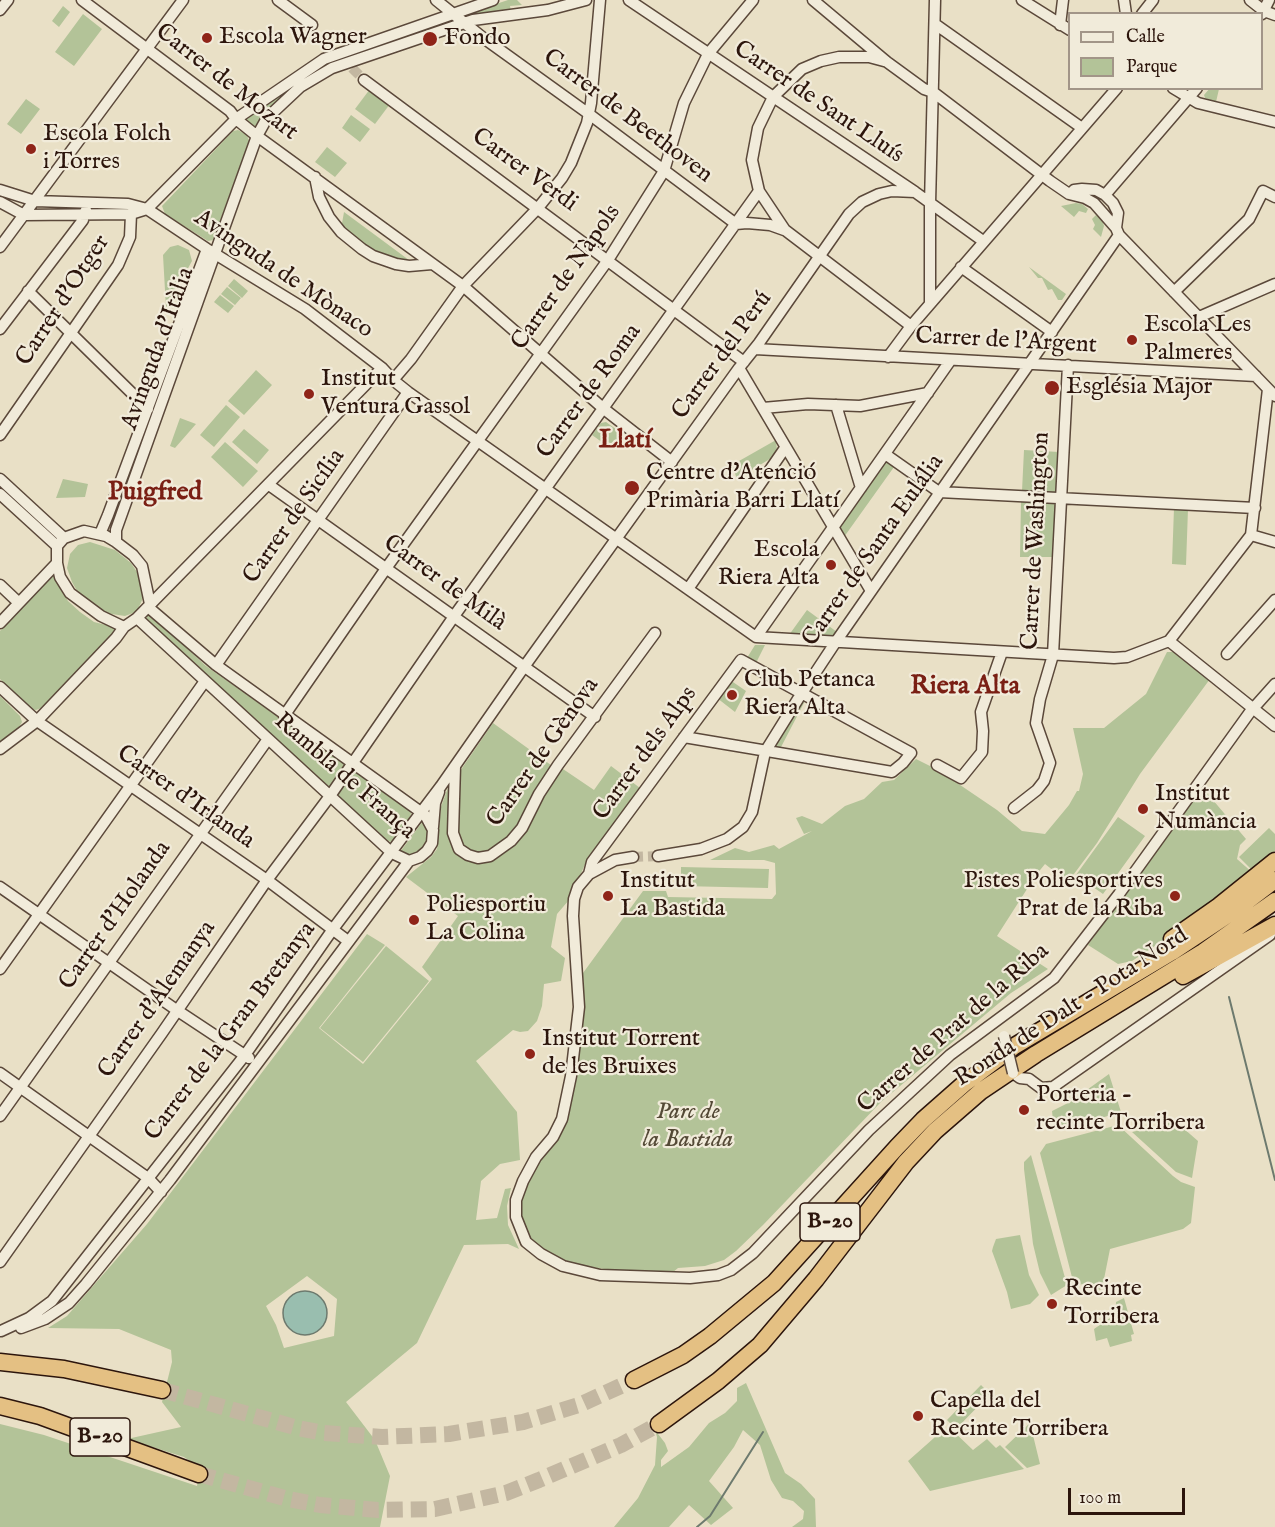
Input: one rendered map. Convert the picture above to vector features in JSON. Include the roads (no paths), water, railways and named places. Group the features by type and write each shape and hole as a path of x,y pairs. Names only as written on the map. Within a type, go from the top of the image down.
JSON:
{"highway":[{"path":"1008,1042 1170,941 1219,906 1275,861"},
{"name":"Ronda de Dalt - Pota Nord","path":"634,1380 710,1336 758,1298 923,1120 1008,1042 1172,952 1275,880"},
{"name":"Ronda de Dalt - Pota Nord","path":"659,1424 718,1381 760,1345 816,1279 906,1162 935,1131 981,1091 1210,947 1275,901"},
{"path":"1015,1070 1275,925"},
{"name":"B-20","path":"0,1362 64,1369 162,1390"},
{"name":"B-20","path":"0,1407 40,1416 199,1474"}],"street":[{"path":"0,10 8,0"},
{"path":"0,247 183,0"},
{"path":"279,0 312,25"},
{"name":"Carrer de Beethoven","path":"436,0 736,224"},
{"path":"346,61 493,0"},
{"path":"540,0 548,10"},
{"path":"147,209 236,119 324,58 346,61 465,23 548,10 586,0"},
{"path":"393,381 463,286 538,208 571,163 589,114 594,87 600,0"},
{"name":"Carrer de Sant Lluís","path":"629,0 984,241"},
{"name":"Carrer de Nàpols","path":"284,716 387,567 608,260 664,171 684,103 708,54 753,0"},
{"path":"813,0 887,62 924,89 933,92 1069,194 1097,198 1106,211 1113,204 1118,213 1117,231"},
{"path":"930,304 935,0"},
{"path":"1022,0 1065,28"},
{"path":"1063,0 1065,28"},
{"path":"1144,12 1153,0"},
{"path":"1250,0 1267,14"},
{"path":"1267,14 1269,0"},
{"name":"Carrer de Mozart","path":"89,2 230,111 256,136 463,286 603,409 672,462"},
{"path":"935,24 1082,128"},
{"path":"785,230 759,191 752,160 758,128 773,97 802,69 821,61 839,57 869,57 887,62"},
{"name":"Avinguda d'Itàlia","path":"100,534 256,136 267,118 300,87 322,72 346,61"},
{"name":"Carrer Verdi","path":"364,80 675,309 741,365"},
{"path":"888,357 961,267 1115,90"},
{"path":"1176,90 1198,103 1275,122"},
{"path":"1097,198 1195,90"},
{"path":"315,177 319,197 329,217 341,232 362,249 373,256 396,264 409,266 432,264"},
{"name":"Avinguda de Mònaco","path":"0,190 15,197 35,201 128,204 147,209 305,309 382,368 393,381 408,392 756,637"},
{"name":"Carrer de Roma","path":"353,764 454,617 759,191"},
{"name":"Carrer del Perú","path":"421,812 741,365 755,349 849,214 861,202 879,194 892,191 915,192"},
{"path":"1174,292 1249,219 1263,191 1275,197"},
{"path":"756,637 1053,655 1127,657 1168,641 1251,535 1271,392 1117,231 1097,198"},
{"path":"0,202 24,215"},
{"name":"Avinguda de Mònaco","path":"83,215 89,209 105,208 112,204"},
{"name":"Avinguda de Mònaco","path":"24,215 131,214 147,209"},
{"name":"Carrer d'Otger","path":"0,435 118,265 130,237 131,214"},
{"path":"0,329 83,220 83,215"},
{"path":"736,224 770,225 785,230 911,326"},
{"name":"Carrer de Santa Eulália","path":"658,856 701,849 727,839 743,827 752,812 765,752 801,693 1052,332 1117,231"},
{"name":"Avinguda d'Itàlia","path":"116,542 117,530 211,251"},
{"path":"961,267 1052,332"},
{"path":"1199,317 1275,284"},
{"path":"28,291 148,409"},
{"name":"Carrer de l'Argent","path":"755,349 1256,376"},
{"path":"756,637 950,361"},
{"path":"741,365 786,448 871,591"},
{"name":"Carrer de Washington","path":"1014,808 1037,790 1044,781 1050,763 1036,723 1040,699 1053,655 1068,365"},
{"path":"0,749 37,721 124,627 137,618 382,368"},
{"name":"Carrer de Sicília","path":"216,665 408,392"},
{"path":"763,408 808,404 860,406 928,393"},
{"path":"836,405 861,488"},
{"path":"688,588 786,448"},
{"path":"885,454 939,492 1255,508"},
{"path":"0,479 61,542"},
{"name":"Carrer de Milà","path":"269,484 595,717"},
{"path":"0,494 61,542"},
{"path":"61,542 84,531 100,534 116,542 133,555 142,566 149,605"},
{"path":"1251,535 1275,542"},
{"path":"61,542 57,563 60,577 70,592 101,616 124,627"},
{"path":"0,623 57,563"},
{"path":"0,585 19,603"},
{"path":"1227,654 1275,600"},
{"name":"Rambla de França","path":"137,618 392,853 409,861 428,851 432,843 433,830 428,819 421,812 284,716 216,665 149,605"},
{"name":"Carrer de Gènova","path":"455,766 453,833 459,849 478,858 490,856 511,841 522,828 539,794 558,765 655,633"},
{"path":"1168,641 1275,726"},
{"path":"937,765 961,778 982,752 981,712 1002,652"},
{"name":"Carrer dels Alps","path":"589,874 592,862 741,660 801,693"},
{"path":"0,969 205,681"},
{"name":"Carrer de Prat de la Riba","path":"589,874 578,887 574,899 579,1007 572,1076 562,1119 553,1137 536,1157 523,1181 516,1200 516,1217 526,1242 541,1254 563,1266 600,1275 690,1278 718,1275 742,1262 869,1130 950,1055 1054,978 1252,709 1275,684"},
{"name":"Carrer d'Irlanda","path":"0,687 37,721 267,880 348,941"},
{"path":"684,737 892,772 911,753 801,693"},
{"name":"Carrer d'Holanda","path":"0,1116 268,739"},
{"name":"Carrer d'Alemanya","path":"0,1262 178,1011 267,880 353,764"},
{"name":"Carrer del Perú","path":"433,830 435,803 441,786"},
{"name":"Carrer de la Gran Bretanya","path":"1,1332 29,1318 51,1301 73,1275 244,1055 333,929 421,812"},
{"path":"589,874 609,862 633,857"},
{"name":"Carrer de la Gran Bretanya","path":"1,1332 26,1327 45,1319 69,1303 86,1284 161,1192 409,861"},
{"path":"0,887 257,1065"},
{"path":"999,1018 1015,1070 1020,1078 1029,1079 1041,1088 1053,1087 1275,932"},
{"path":"0,1073 148,1179 161,1192"},
{"path":"73,1275 86,1284"}],"waterway":[{"path":"1229,997 1275,1180"},
{"path":"697,1527 710,1516 763,1432"}],"tunnel":[{"path":"352,68 364,80"},
{"path":"633,857 658,856"},
{"path":"162,1390 298,1428 324,1433 382,1437 449,1434 523,1422 579,1405 634,1380"},
{"path":"199,1474 288,1499 320,1505 378,1510 435,1509 506,1493 621,1445 659,1424"}],"place":[{"name":"Escola Wagner","path":"207,38"},
{"name":"Fondo","path":"430,39"},
{"name":"Escola Folch i Torres","path":"31,149"},
{"name":"Escola Les Palmeres","path":"1132,340"},
{"name":"Església Major","path":"1052,388"},
{"name":"Institut Ventura Gassol","path":"309,394"},
{"name":"Centre d'Atenció Primària Barri Llatí","path":"632,488"},
{"name":"Escola Riera Alta","path":"831,565"},
{"name":"Club Petanca Riera Alta","path":"732,695"},
{"name":"Institut Numància","path":"1143,809"},
{"name":"Institut La Bastida","path":"608,896"},
{"name":"Pistes Poliesportives Prat de la Riba","path":"1175,896"},
{"name":"Poliesportiu La Colina","path":"414,920"},
{"name":"Institut Torrent de les Bruixes","path":"530,1054"},
{"name":"Porteria - recinte Torribera","path":"1024,1110"},
{"name":"Recinte Torribera","path":"1052,1304"},
{"name":"Capella del Recinte Torribera","path":"918,1416"}],"district":[{"name":"Llatí","path":"625,442"},
{"name":"Puigfred","path":"155,494"},
{"name":"Riera Alta","path":"965,688"}],"park label":[{"name":"Parc de la Bastida","path":"688,1127"}]}
